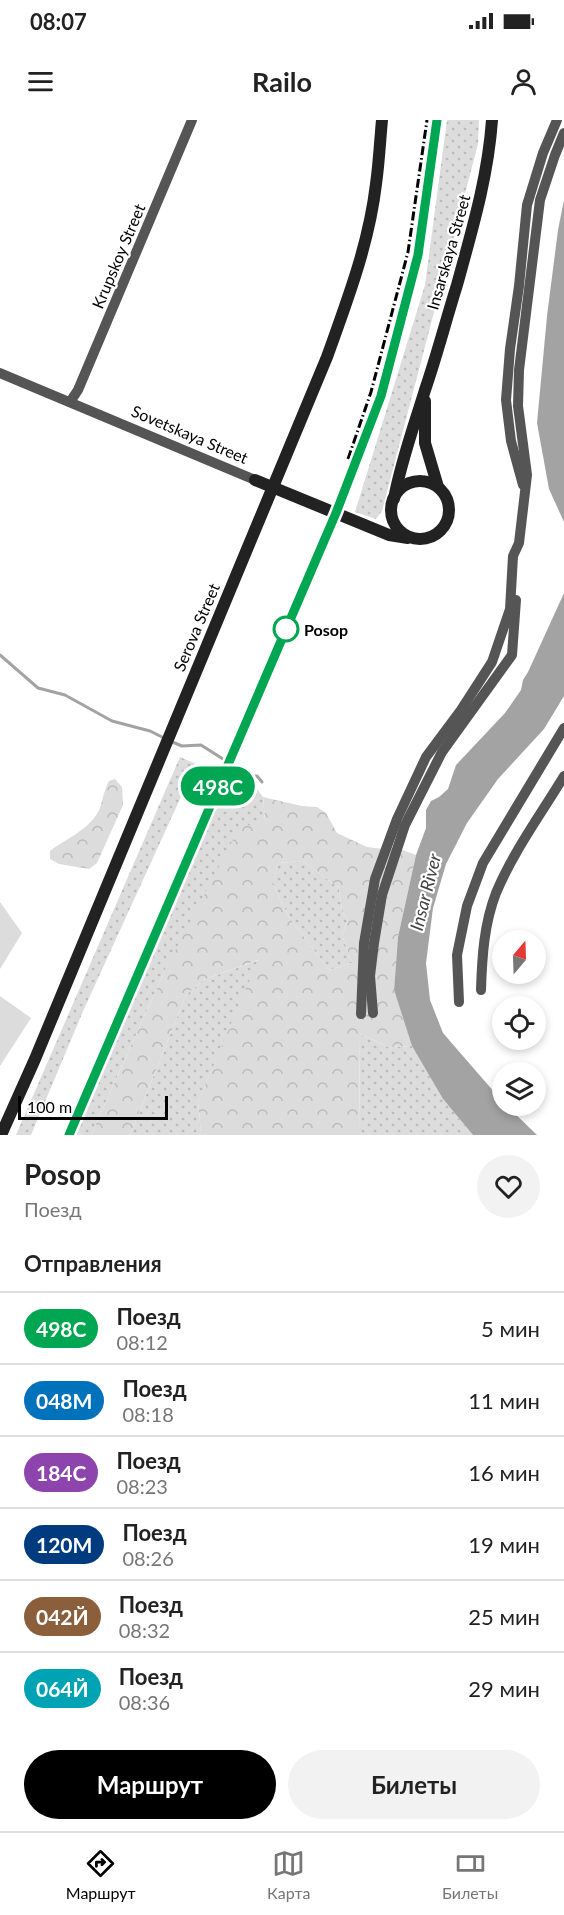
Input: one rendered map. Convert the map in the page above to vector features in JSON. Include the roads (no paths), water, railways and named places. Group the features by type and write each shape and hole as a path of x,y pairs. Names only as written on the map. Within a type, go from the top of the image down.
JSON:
{"street":[{"name":"Krupskoy Street","path":"70,402 78,390 192,120"},
{"name":"Serova Street","path":"1,1135 35,1059 327,357 352,286 376,186 382,120"},
{"name":"Insarskaya Street","path":"392,502 410,434 475,221 484,185 492,120"},
{"path":"525,491 510,441 506,400 510,348 527,205 543,153 557,120"},
{"path":"361,1014 364,943 375,879 396,819 426,757 492,662 510,609 513,556 519,543 527,475 518,406 519,369 540,200 564,133"},
{"name":"Sovetskaya Street","path":"0,373 389,535 412,538"},
{"name":"Insarskaya Street","path":"425,391 425,443 438,487"},
{"path":"367,526 384,519 392,502 405,486 422,481 438,487 446,496 450,512 448,521 437,534 429,538 412,538 398,529 393,521 392,502"},
{"path":"373,1013 370,976 374,943 382,895 392,862 405,825 442,752 512,655 516,607 512,576"},
{"path":"459,1002 457,954 467,906 483,863 564,728"},
{"path":"481,990 485,937 496,894 514,858 564,776"}],"water":[{"path":"564,200 564,522 549,489 537,423 547,316"},
{"name":"Insar River","path":"564,593 564,696 544,729 498,779 467,823 446,864 433,908 426,963 430,1000 443,1033 492,1089 492,1116 517,1116 537,1135 473,1135 443,1099 412,1046 394,990 398,937 416,855 426,828 426,810 431,801 448,789 456,765 505,713 521,690"}],"waterway":[{"path":"0,655 38,688 65,695 112,721 150,731 164,738"},
{"path":"170,741 182,746 201,745 241,773 248,777 257,776 262,782"}],"railway":[{"path":"348,459 371,392 408,252 427,120"},
{"path":"69,1135 336,513 381,396 418,255 437,120"}],"train":[{"name":"498С","path":"69,1135 336,513 381,396 418,255 437,120"}],"place":[{"name":"Posop","path":"286,629"}]}
